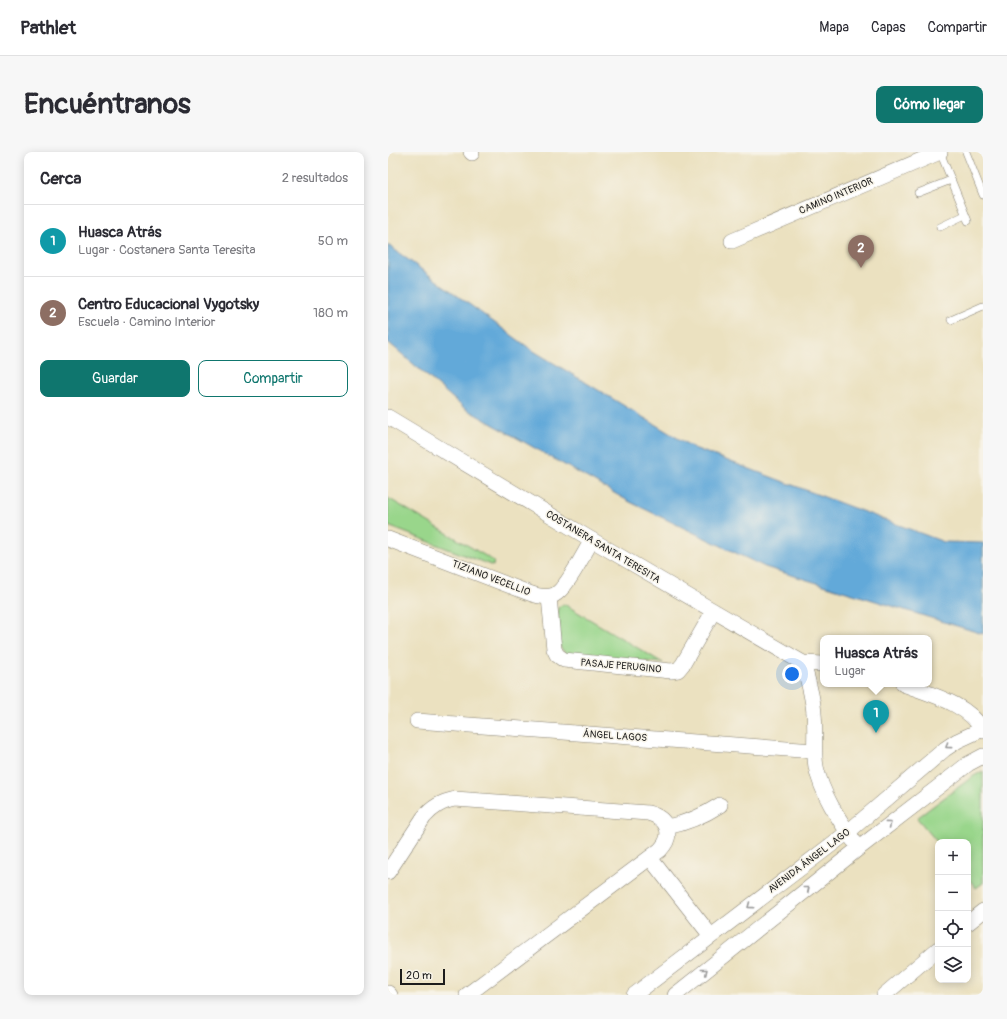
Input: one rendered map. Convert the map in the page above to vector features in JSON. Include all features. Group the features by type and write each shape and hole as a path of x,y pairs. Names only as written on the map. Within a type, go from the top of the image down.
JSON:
{"street":[{"name":"CAMINO INTERIOR","path":"732,241 940,152"},
{"name":"COSTANERA SANTA TERESITA","path":"388,417 713,612 803,663 820,664"},
{"name":"TIZIANO VECELLIO","path":"388,539 530,593 549,597"},
{"path":"549,597 562,589 592,540"},
{"name":"PASAJE PERUGINO","path":"549,597 554,649 560,658 569,662 656,670 674,671 681,667 713,612"},
{"path":"803,663 812,698 816,767 823,788 835,812 858,848"},
{"path":"910,687 960,707 971,715 983,729"},
{"name":"ÁNGEL LAGOS","path":"416,721 814,752"},
{"name":"AVENIDA ÁNGEL LAGO","path":"644,992 711,936 848,832 945,749 957,741 983,729"},
{"name":"AVENIDA ÁNGEL LAGO","path":"675,995 858,848 968,764 983,756"},
{"path":"388,872 430,810 438,804 455,799 648,813 659,817 664,822 667,827 668,834 664,845 650,858 467,995"},
{"path":"667,827 684,824 695,820 720,805"},
{"path":"650,858 711,936"},
{"path":"971,921 983,911"},
{"path":"884,995 935,952"}],"lane":[{"path":"940,152 966,218 940,227"},
{"path":"966,152 983,194"},
{"path":"918,193 951,180"},
{"path":"951,320 983,306"}],"green space":[{"path":"388,498 494,561 493,566 388,526"},
{"path":"564,604 663,663 570,655 564,652 560,647 558,607"},
{"path":"983,771 983,883 976,888 971,882 971,839 935,839 917,818 972,777"}],"water":[{"path":"388,245 532,350 694,448 944,542 983,543 983,634 765,567 630,502 464,408 388,342"}],"place":[{"name":"Centro Educacional Vygotsky","path":"861,268"},
{"name":"Huasca Atrás","path":"876,733"}]}
